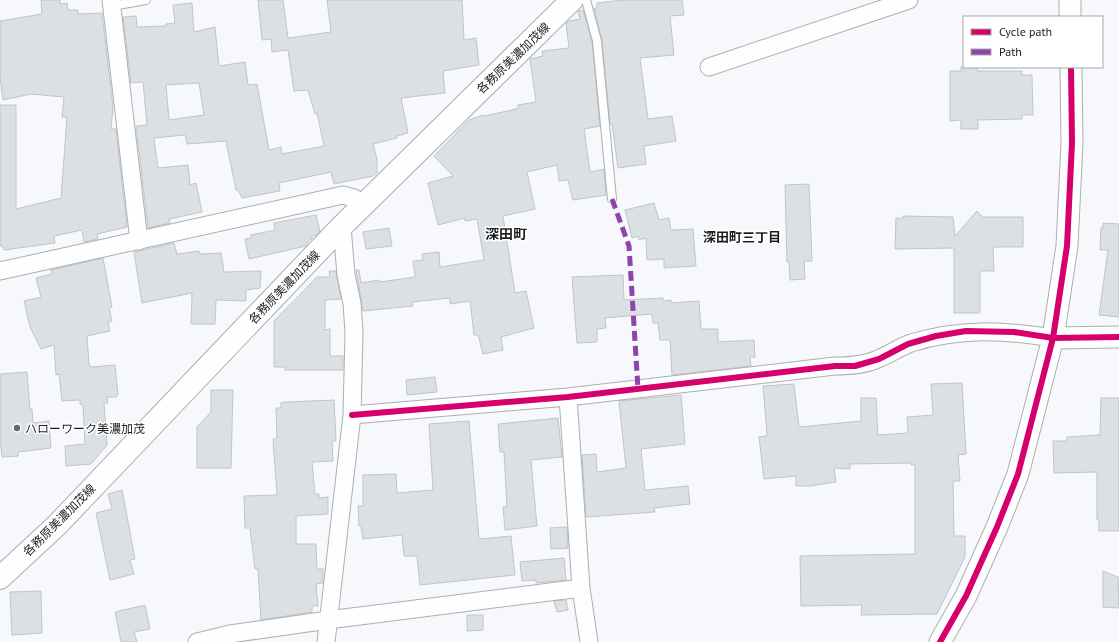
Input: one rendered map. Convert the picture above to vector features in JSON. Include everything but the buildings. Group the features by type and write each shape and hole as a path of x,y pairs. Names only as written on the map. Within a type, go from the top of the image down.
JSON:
{"main road":[{"name":"各務原美濃加茂線","path":"0,578 57,525 342,226 572,0"}],"street":[{"path":"709,67 910,0"},
{"path":"1070,0 1070,16"},
{"path":"111,3 139,241"},
{"path":"940,642 966,596 997,527 1018,474 1053,338 1067,246 1072,143 1071,68"},
{"path":"0,271 343,195 354,198 364,204"},
{"path":"326,642 352,415 354,332 352,303 346,275 342,226"},
{"path":"352,415 568,397 835,366 855,366 879,359 908,344 936,336 966,331 1014,332 1053,338 1119,337"},
{"path":"568,397 580,588 588,642"},
{"path":"197,642 230,634 328,620 580,588"}],"lane":[{"path":"111,3 146,0"},
{"path":"586,0 597,41 612,199"}],"marked path":[{"path":"612,199 629,246 638,389"}],"cycle path":[{"path":"940,642 966,596 997,527 1018,474 1053,338 1067,246 1072,143 1071,68"},
{"path":"352,415 568,397 835,366 855,366 879,359 908,344 936,336 966,331 1014,332 1053,338 1119,337"}],"place":[{"name":"ハローワーク美濃加茂","path":"17,428"}],"district":[{"name":"深田町","path":"506,234"},
{"name":"深田町三丁目","path":"742,237"}]}
